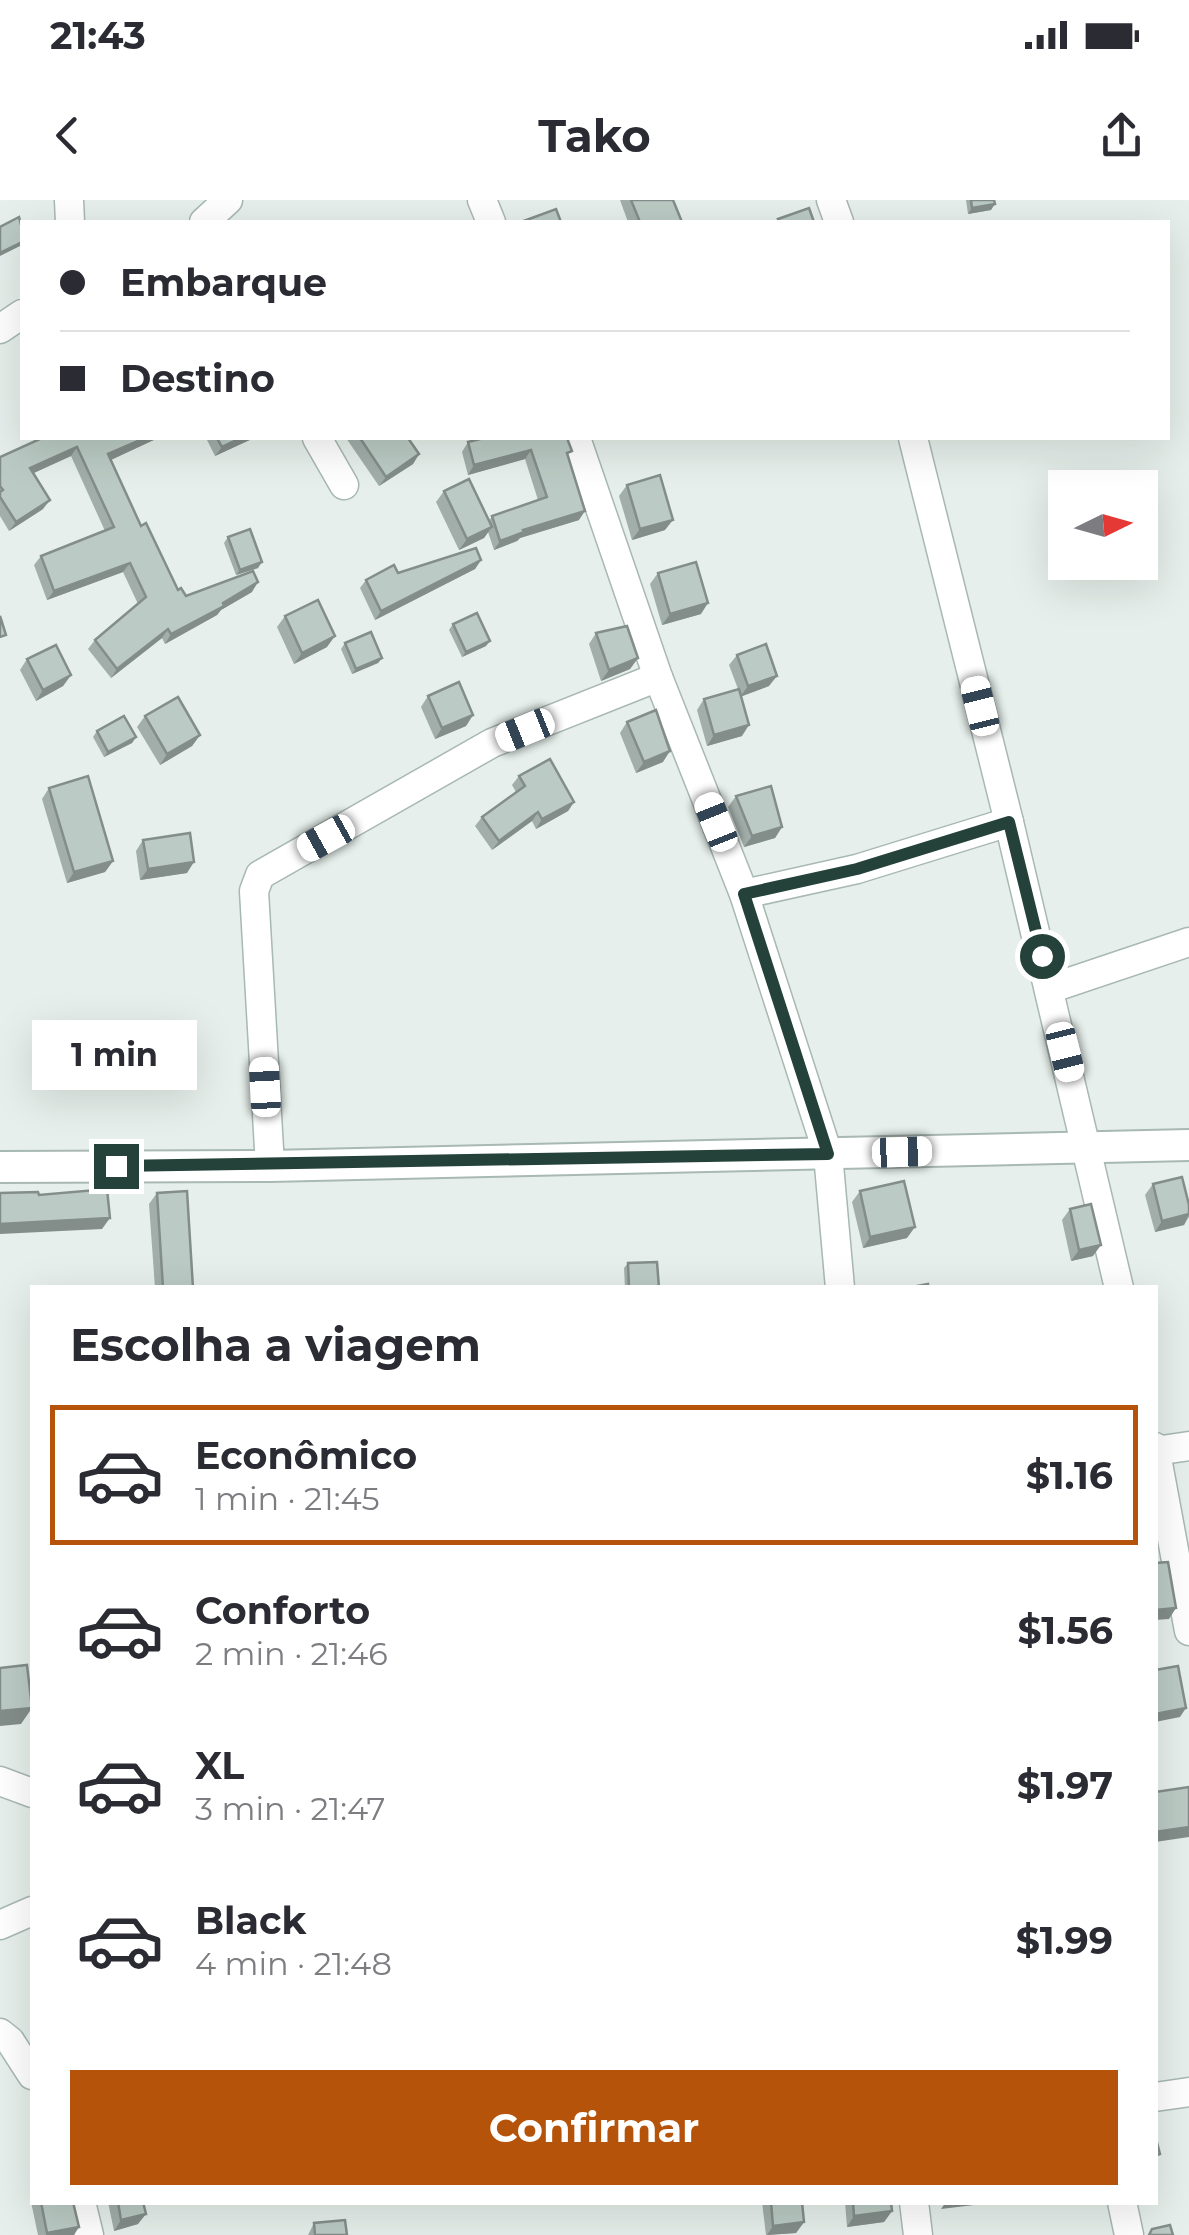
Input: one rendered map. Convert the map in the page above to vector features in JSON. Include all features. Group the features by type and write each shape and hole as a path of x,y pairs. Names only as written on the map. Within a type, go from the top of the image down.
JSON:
{"street":[{"path":"206,220 228,200"},
{"path":"319,440 344,486"},
{"path":"577,440 658,678 744,894 828,1154 840,1285"},
{"path":"913,440 1050,989 1118,1285"},
{"path":"270,1166 254,891 260,875 492,744 658,678"},
{"path":"744,894 857,869 1009,822"},
{"path":"1050,989 1189,942"},
{"path":"0,1167 270,1166 1189,1146"},
{"path":"1158,1450 1189,1446"},
{"path":"1158,1466 1189,1630"},
{"path":"0,1781 30,1792"},
{"path":"0,1925 30,1912"},
{"path":"0,2033 10,2041 30,2072"},
{"path":"1158,2096 1189,2092"},
{"path":"82,2205 89,2235"},
{"path":"914,2205 918,2235"},
{"path":"1123,2205 1130,2235"}],"building":[{"path":"631,200 673,200 681,220 639,220"},
{"path":"971,200 994,200 995,204 972,208"},
{"path":"809,208 813,220 779,220"},
{"path":"556,209 560,220 526,220"},
{"path":"19,217 20,243 0,253 0,227"},
{"path":"38,440 140,440 108,454 141,526 146,523 178,590 181,588 186,596 253,571 258,582 223,603 224,606 171,634 168,629 117,669 95,640 146,597 130,563 54,591 41,556 114,527 77,447 30,468 50,500 16,522 0,497 0,457"},
{"path":"218,440 237,440 222,447"},
{"path":"361,440 409,440 419,454 386,477"},
{"path":"568,440 572,451 567,453 585,511 500,541 492,516 547,497 531,450 474,465 468,442"},
{"path":"660,475 673,520 640,529 627,485"},
{"path":"469,479 492,527 467,539 444,491"},
{"path":"250,529 262,562 240,570 228,537"},
{"path":"476,548 481,560 381,611 366,580 394,565 398,573"},
{"path":"696,562 708,603 670,614 658,573"},
{"path":"318,600 335,636 302,653 285,616"},
{"path":"477,613 490,641 466,652 453,624"},
{"path":"0,616 6,635 0,637"},
{"path":"627,626 638,658 609,670 596,633"},
{"path":"371,632 382,658 356,669 345,643"},
{"path":"766,644 777,676 748,686 737,655"},
{"path":"56,645 71,675 43,690 27,659"},
{"path":"459,682 473,715 442,728 428,696"},
{"path":"739,689 749,725 714,735 704,699"},
{"path":"178,697 200,735 167,754 145,716"},
{"path":"656,710 670,751 644,762 627,722"},
{"path":"124,716 136,737 108,752 97,731"},
{"path":"550,759 574,802 542,819 538,812 499,841 482,817 525,786 519,776"},
{"path":"88,776 113,861 74,872 49,788"},
{"path":"771,786 782,827 752,836 736,796"},
{"path":"190,833 194,862 148,869 143,840"},
{"path":"1182,1177 1189,1214 1162,1221 1153,1184"},
{"path":"904,1181 915,1227 870,1237 860,1191"},
{"path":"107,1189 110,1218 0,1224 0,1193 39,1195"},
{"path":"187,1191 193,1285 163,1285 157,1193"},
{"path":"1091,1204 1101,1245 1079,1250 1070,1209"},
{"path":"657,1262 659,1285 629,1285 628,1263"},
{"path":"1168,1562 1176,1608 1158,1610 1158,1563"},
{"path":"27,1665 30,1708 0,1711 0,1668"},
{"path":"1178,1666 1186,1708 1158,1713 1158,1669"},
{"path":"1189,1787 1189,1827 1158,1832 1158,1792"},
{"path":"42,2205 74,2205 79,2227 47,2233"},
{"path":"118,2205 144,2205 146,2214 121,2220"},
{"path":"771,2205 802,2205 804,2222 773,2226"},
{"path":"853,2205 891,2205 892,2211 854,2216"},
{"path":"345,2220 347,2235 315,2235 314,2223"},
{"path":"1170,2225 1173,2235 1149,2235 1152,2229"}],"route":[{"path":"116,1166 828,1154 744,894 857,869 1009,822 1042,956"}]}
